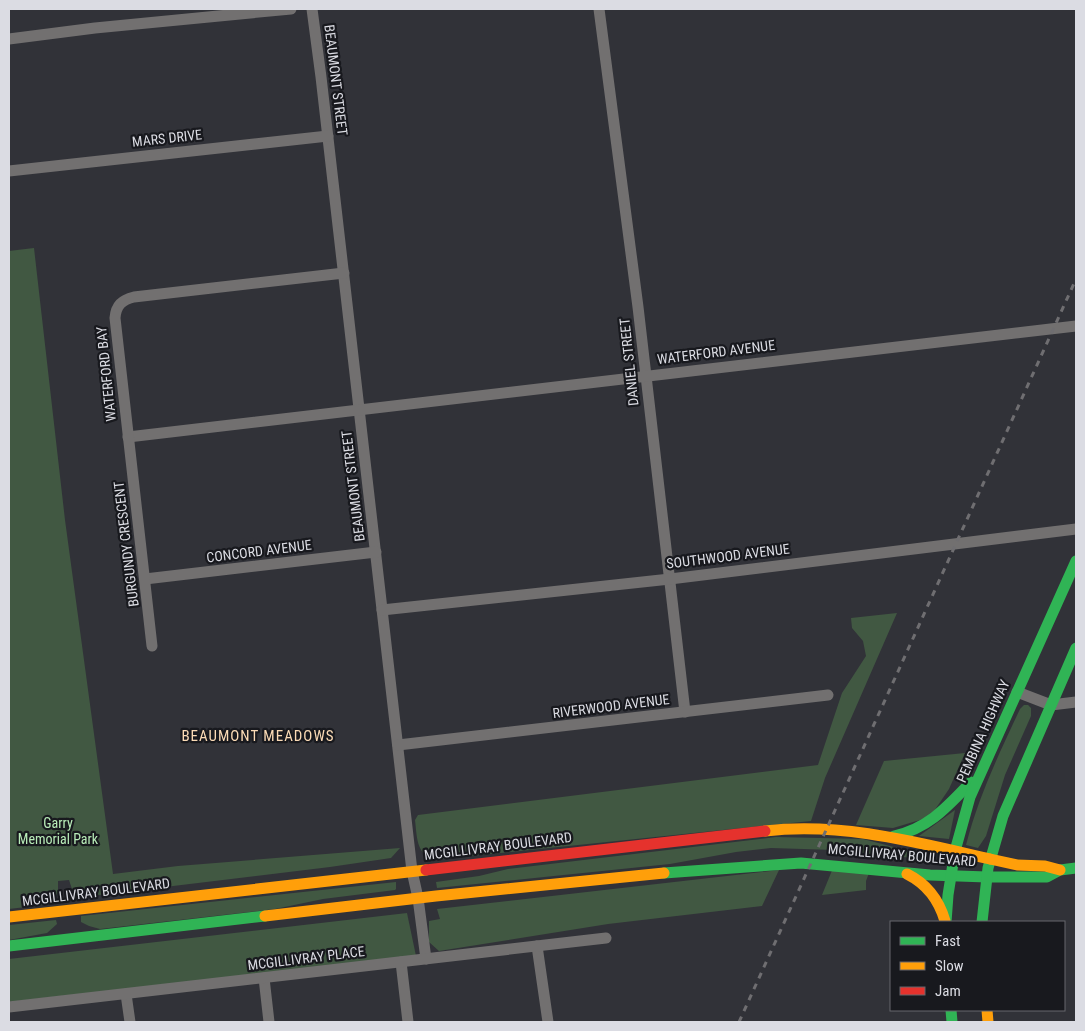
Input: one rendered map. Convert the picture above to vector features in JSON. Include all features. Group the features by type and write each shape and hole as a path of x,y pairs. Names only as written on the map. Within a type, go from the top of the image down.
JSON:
{"main road":[{"name":"PEMBINA HIGHWAY","path":"945,921 955,852 965,810 979,774 1076,561"},
{"path":"982,921 990,859 1009,800 1076,648"},
{"path":"887,837 908,833 934,820 979,774"},
{"name":"MCGILLIVRAY BOULEVARD","path":"9,917 775,830 826,829 887,837 1017,865 1045,866 1060,870"},
{"name":"MCGILLIVRAY BOULEVARD","path":"9,946 658,872 786,863 812,863 951,876 987,877 1047,877 1060,870"},
{"path":"1060,870 1076,868"},
{"path":"903,872 915,878 926,887 939,906 945,921"}],"street":[{"path":"9,39 94,28 291,9"},
{"name":"BEAUMONT STREET","path":"312,9 412,871 418,898 426,959"},
{"name":"DANIEL STREET","path":"599,9 638,307 685,712"},
{"name":"MARS DRIVE","path":"9,171 328,136"},
{"name":"WATERFORD BAY","path":"344,273 134,297 126,299 119,304 115,318 128,437 359,411"},
{"name":"WATERFORD AVENUE","path":"359,411 645,375 1076,326"},
{"name":"BURGUNDY CRESCENT","path":"128,437 152,646"},
{"name":"SOUTHWOOD AVENUE","path":"382,610 670,579 1076,529"},
{"name":"CONCORD AVENUE","path":"145,580 376,552"},
{"path":"1017,692 1051,705 1076,702"},
{"name":"RIVERWOOD AVENUE","path":"398,746 828,695"},
{"name":"MCGILLIVRAY PLACE","path":"9,1007 606,938"},
{"path":"537,946 548,1022"},
{"path":"401,962 408,1022"},
{"path":"264,978 269,1022"},
{"path":"126,994 130,1022"}],"green space":[{"name":"Garry Memorial Park","path":"34,248 65,520 113,874 178,866 400,848 391,858 82,897 73,892 69,880 58,881 58,892 51,904 9,909 9,251"},
{"path":"897,613 825,778 811,821 433,860 427,857 420,848 415,820 418,815 818,765 842,693 866,656 863,641 852,628 851,618"},
{"path":"1024,705 1028,705 1031,708 1031,716 1005,775 986,836 978,848 966,845 990,775 1020,709"},
{"path":"965,753 949,789 930,817 893,828 856,825 884,761"},
{"path":"955,810 949,839 919,836"},
{"path":"776,837 863,839 936,858 932,860 835,850 771,848 736,852 670,864 437,888 436,882 479,876 508,869"},
{"path":"833,868 869,873 866,881 866,890 822,895"},
{"path":"779,870 762,906 608,924 439,951 429,942 429,921 440,919 437,909"},
{"path":"396,882 395,890 323,899 275,909 100,929 81,922 81,916"},
{"path":"407,913 416,956 9,1002 9,959"},
{"path":"56,920 57,924 47,933 9,940 9,925"}],"railway":[{"path":"739,1022 1076,279"}],"traffic: fast":[{"path":"946,921 955,851 970,797 1076,561"},
{"path":"982,921 988,868 1003,816 1076,648"},
{"path":"894,836 917,828 937,815 971,782"},
{"path":"664,873 801,863 930,875 987,877"},
{"path":"987,877 1047,877 1060,870 1076,868"},
{"path":"9,946 265,916"},
{"path":"951,1011 952,1022"}],"traffic: slow":[{"path":"765,831 794,829 851,831 907,840 990,859"},
{"path":"990,859 1017,865 1045,866 1060,870"},
{"path":"9,917 426,870"},
{"path":"265,916 436,896 664,873"},
{"path":"907,874 921,883 931,893 945,921"},
{"path":"987,1011 988,1022"}],"traffic: jam":[{"path":"426,870 765,831"}],"district":[{"name":"BEAUMONT MEADOWS","path":"258,736"}]}
